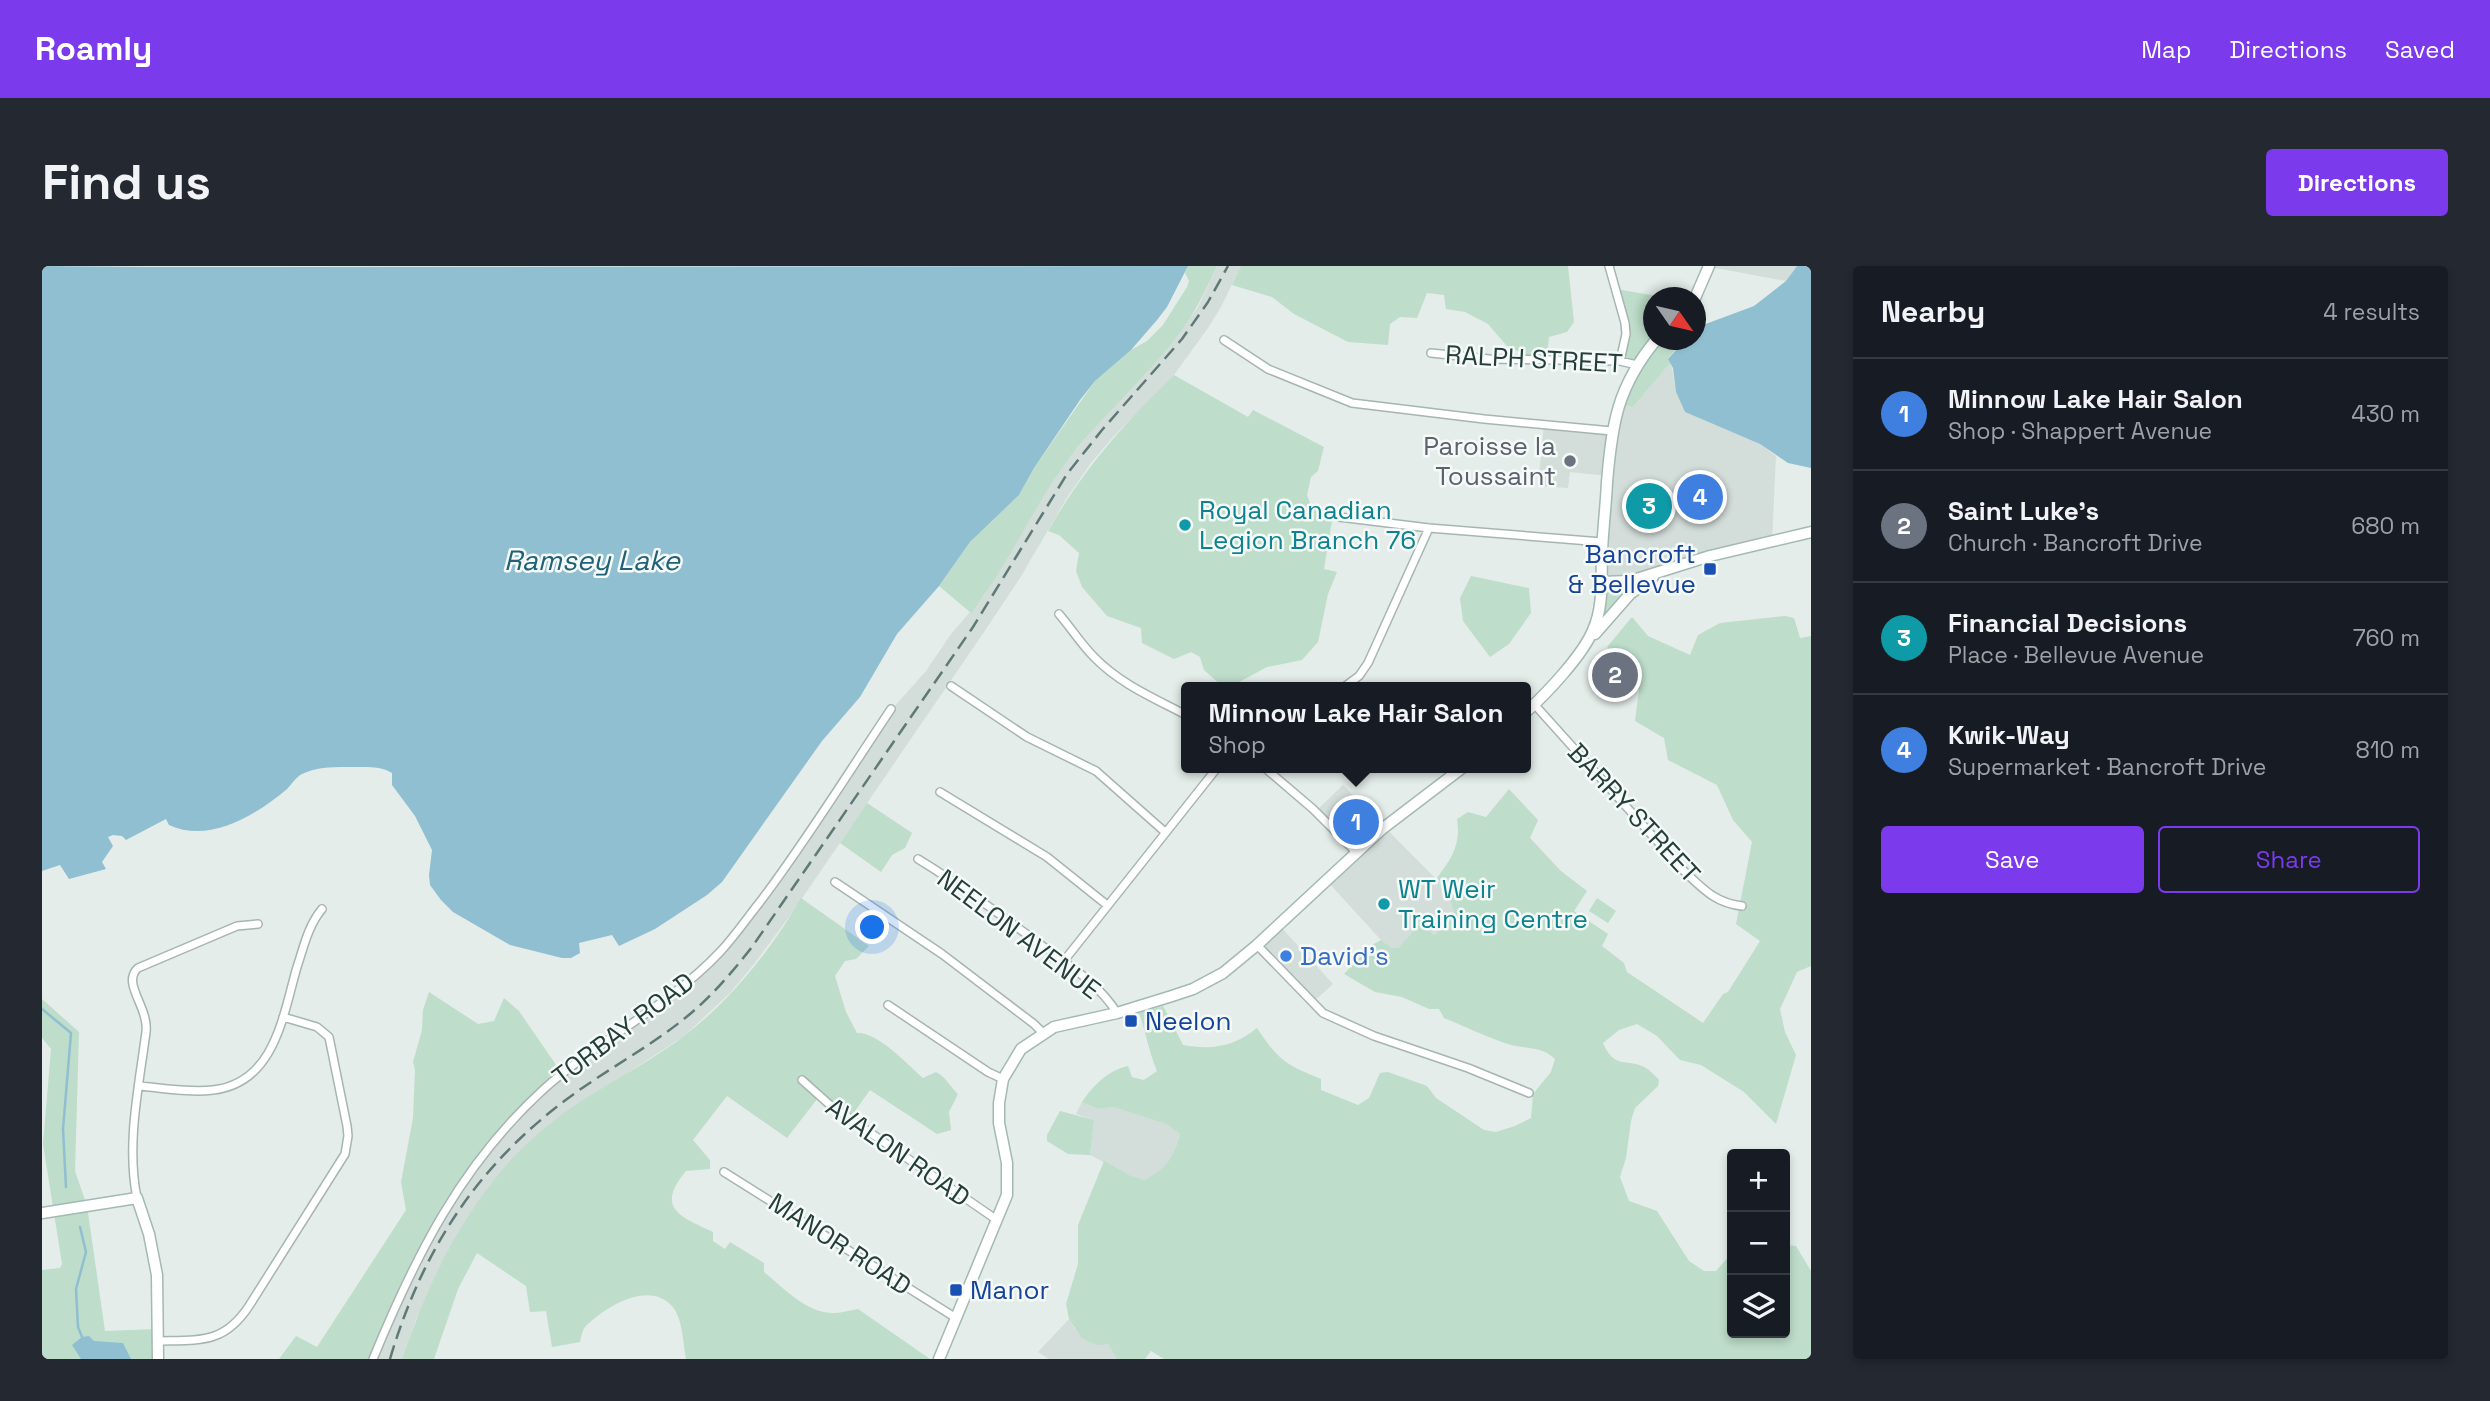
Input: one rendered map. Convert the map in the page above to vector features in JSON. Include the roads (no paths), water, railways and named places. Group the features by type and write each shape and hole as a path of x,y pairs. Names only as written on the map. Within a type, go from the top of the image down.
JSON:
{"main road":[{"path":"1700,287 1709,266"},
{"path":"1587,642 1600,608 1602,542 1612,431 1621,397 1637,365 1648,350"},
{"path":"1601,582 1630,581 1710,556 1811,532"},
{"path":"1531,707 1630,594 1658,573"},
{"path":"939,1359 997,1220 1008,1186 1006,1151 998,1113 1003,1079 1021,1049 1043,1034 1069,1023 1117,1013 1205,984 1223,973 1257,945 1395,817 1455,773"},
{"path":"42,1213 137,1198 149,1234 157,1275 159,1359"}],"street":[{"path":"1609,266 1625,323 1626,334 1620,361"},
{"path":"1224,340 1268,369 1352,403 1612,431"},
{"name":"RALPH STREET","path":"1431,353 1489,359 1620,361 1637,365"},
{"path":"1339,517 1429,528 1602,542"},
{"path":"1351,682 1368,663 1429,528"},
{"path":"1059,614 1107,669 1137,690 1181,712"},
{"path":"951,686 1027,737 1096,771 1165,832"},
{"name":"TORBAY ROAD","path":"373,1359 424,1244 485,1154 546,1087 693,977 721,951 777,879 891,709"},
{"name":"BARRY STREET","path":"1531,709 1685,872 1726,904 1742,906"},
{"path":"1063,962 1213,773"},
{"path":"1271,773 1356,852"},
{"path":"940,792 1047,858 1107,905"},
{"name":"NEELON AVENUE","path":"918,859 968,892 1098,989 1117,1013"},
{"path":"835,883 942,954 1034,1024 1043,1034"},
{"path":"139,1086 205,1091 232,1085 250,1075 265,1060 275,1041 309,928 322,909"},
{"path":"137,1198 132,1166 147,1023 131,982 134,971 237,926 258,924"},
{"path":"1257,945 1323,1013 1374,1036 1468,1068 1529,1093"},
{"path":"888,1005 988,1072 1003,1079"},
{"path":"158,1342 211,1338 234,1326 249,1307 345,1154 347,1126 329,1037 317,1027 283,1017"},
{"name":"AVALON ROAD","path":"803,1080 830,1105 997,1220"},
{"name":"MANOR ROAD","path":"724,1172 956,1318"}],"water":[{"name":"Ramsey Lake","path":"42,266 1188,266 1167,307 1131,350 1095,381 1080,400 1019,495 970,542 939,586 897,634 860,697 822,741 722,882 655,929 619,946 612,935 579,943 580,953 571,958 562,958 510,945 453,912 441,900 430,885 432,850 415,816 392,785 392,773 379,768 335,767 308,771 261,808 232,824 216,829 185,830 169,825 166,819 126,840 122,836 108,837 113,846 102,862 106,869 69,879 60,865 42,871"},
{"path":"1797,266 1811,266 1811,468 1788,463 1760,444 1685,412 1676,392 1673,368 1668,359 1676,350 1706,350 1706,324 1754,306 1786,281"},
{"path":"89,1336 94,1341 123,1343 131,1359 81,1359 72,1345 82,1337"}],"waterway":[{"path":"42,1009 71,1033 63,1129 66,1187"},
{"path":"80,1227 86,1252 76,1289 78,1327 82,1337"}],"railway":[{"path":"390,1359 418,1282 436,1247 456,1214 505,1153 567,1099 690,1014 723,982 752,947 973,627 1067,474 1182,339 1208,302 1228,266"}],"place":[{"name":"Paroisse la Toussaint","path":"1570,461"},
{"name":"Kwik-Way","path":"1700,497"},
{"name":"Financial Decisions","path":"1649,506"},
{"name":"Royal Canadian Legion Branch 76","path":"1185,525"},
{"name":"Bancroft & Bellevue","path":"1710,569"},
{"name":"Saint Luke's","path":"1615,675"},
{"name":"Minnow Lake Hair Salon","path":"1356,822"},
{"name":"WT Weir Training Centre","path":"1384,904"},
{"name":"David's","path":"1286,956"},
{"name":"Neelon","path":"1131,1021"},
{"name":"Manor","path":"956,1290"}]}
